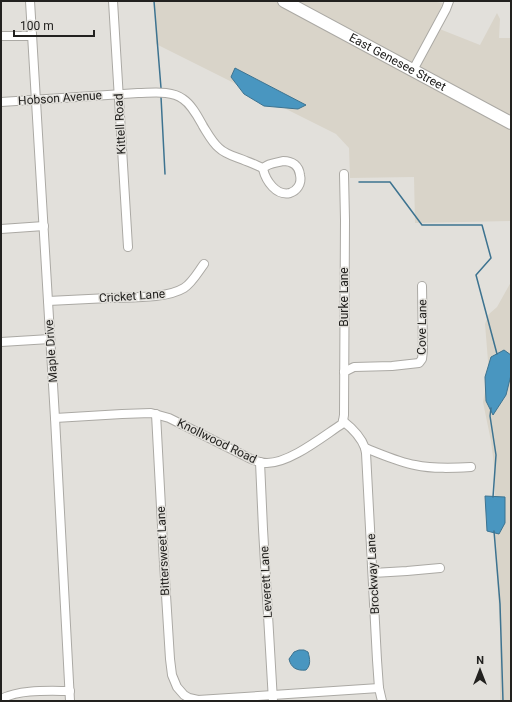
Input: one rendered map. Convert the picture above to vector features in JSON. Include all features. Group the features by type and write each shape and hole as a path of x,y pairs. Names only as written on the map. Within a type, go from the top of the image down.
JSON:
{"highway":[{"name":"East Genesee Street","path":"284,1 511,123"}],"street":[{"name":"Maple Drive","path":"30,1 70,701"},
{"name":"Kittell Road","path":"113,1 128,247"},
{"path":"413,70 449,1"},
{"path":"1,36 32,36"},
{"name":"Hobson Avenue","path":"1,102 119,94 174,94 183,98 188,103 212,140 222,152 263,168"},
{"path":"289,161 299,170 300,178 298,187 293,192 288,193 276,191 264,175 263,168 274,163 289,161"},
{"name":"Burke Lane","path":"343,421 344,174"},
{"path":"1,229 44,226"},
{"name":"Cricket Lane","path":"48,302 170,294 184,288 204,264"},
{"name":"Cove Lane","path":"344,372 354,367 419,363 422,360 422,286"},
{"path":"1,342 50,339"},
{"name":"Knollwood Road","path":"55,418 122,414 156,414 169,418 251,459 268,463 284,460 306,448 342,424 343,421"},
{"name":"Bittersweet Lane","path":"156,414 172,675 177,687 189,698 198,700 273,698"},
{"path":"343,421 353,429 364,444 365,448 393,459 424,467 472,467"},
{"name":"Brockway Lane","path":"365,448 379,688 382,701"},
{"name":"Leverett Lane","path":"260,462 273,698"},
{"path":"373,573 440,568"},
{"path":"273,698 379,688"},
{"path":"1,699 18,694 39,691 70,691"}],"shaded area":[{"path":"155,1 430,1 443,3 432,26 480,45 497,13 500,19 499,38 511,38 511,221 415,223 414,177 350,178 349,148 336,134 156,44"},
{"path":"511,282 511,701 500,701 500,628 495,542 495,473 491,441 483,402 489,373 485,324 489,314 497,307"}],"water":[{"path":"235,68 306,105 298,109 264,106 244,94 231,77"},
{"path":"504,350 511,355 511,375 506,395 493,415 486,401 485,377 491,357"},
{"path":"485,496 505,497 505,523 499,534 487,531"},
{"path":"299,650 308,652 310,662 306,670 300,670 291,665 289,659 294,652"}],"waterway":[{"path":"154,1 161,88"},
{"path":"161,97 165,174"},
{"path":"359,182 390,182 422,225 482,225 491,258 476,275 497,354"},
{"path":"491,408 490,416 496,455 493,497"},
{"path":"494,531 500,604 503,701"}]}
